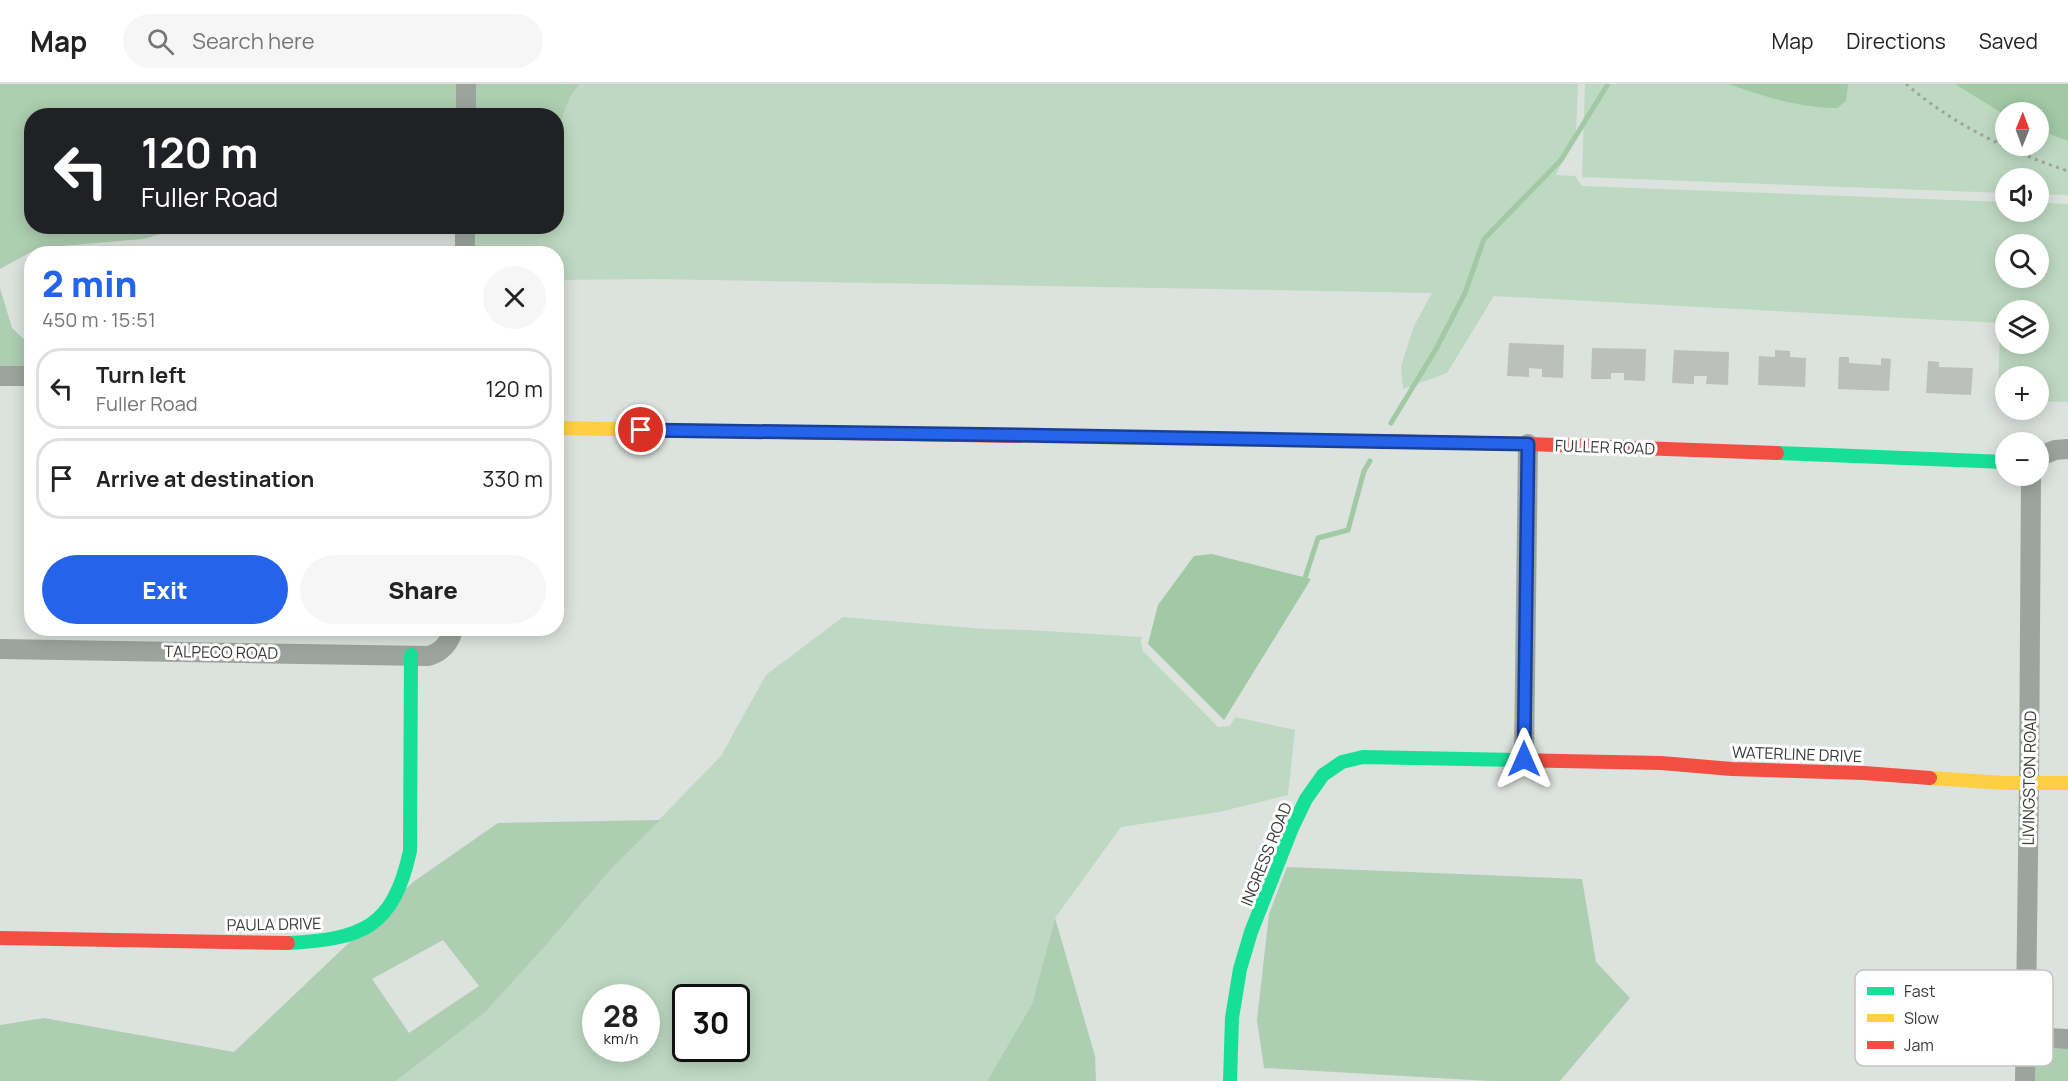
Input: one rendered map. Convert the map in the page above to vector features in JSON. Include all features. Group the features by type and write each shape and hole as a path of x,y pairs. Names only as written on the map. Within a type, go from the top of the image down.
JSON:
{"street":[{"path":"466,84 466,108"},
{"path":"0,376 24,376"},
{"name":"FULLER ROAD","path":"564,428 1528,444 1995,462"},
{"path":"1524,759 1528,444"},
{"path":"2049,452 2068,448"},
{"name":"LIVINGSTON ROAD","path":"2027,970 2031,486"},
{"name":"TALPECO ROAD","path":"0,649 428,656 441,651 452,636"},
{"name":"PAULA DRIVE","path":"0,938 321,942 343,938 370,925 385,912 403,882 410,851 411,656"},
{"name":"INGRESS ROAD","path":"1230,1081 1232,1019 1237,980 1251,936 1297,816 1322,776 1334,765 1348,758 1524,759"},
{"name":"WATERLINE DRIVE","path":"1524,759 1661,763 1732,769 2068,783"},
{"path":"2053,1038 2068,1039"},
{"name":"LIVINGSTON ROAD","path":"2025,1066 2025,1081"}],"path":[{"path":"1906,84 1935,107 1987,140 2068,171"}],"shaded area":[{"path":"0,84 457,84 457,108 24,108 24,234 160,234 143,239 61,246 24,246 24,256 0,269"},
{"path":"475,84 580,84 570,97 564,113 564,108 475,108"},
{"path":"580,84 1578,84 1576,133 1556,175 1575,176 1582,186 1995,202 1995,222 2049,222 2049,203 2068,204 2068,402 2049,401 2049,366 1999,366 1999,354 2049,354 2049,300 1995,300 1995,323 1494,296 1447,373 1403,389 1401,366 1414,326 1432,293 655,279 564,280 564,246 474,246 474,234 564,234 564,113 570,97"},
{"path":"1585,84 2068,84 2068,195 2049,194 2049,168 1995,168 1995,193 1582,177"},
{"path":"1728,84 1848,84 1846,101 1837,108 1795,103"},
{"path":"1955,84 2068,84 2068,141 2049,134 2049,102 1995,102 1995,109"},
{"path":"0,288 12,328 24,339 24,366 0,366"},
{"path":"1212,554 1311,579 1224,720 1148,644 1158,605 1194,556"},
{"path":"843,617 985,629 1142,637 1143,651 1218,727 1230,726 1235,717 1295,730 1288,795 1219,812 1121,827 1055,918 1032,1004 987,1081 396,1081 485,1011 546,945 611,869 721,756 766,675"},
{"path":"660,820 611,869 485,1012 396,1081 0,1081 0,1025 44,1018 234,1052 413,882 498,823","holes":["443,940 479,986 409,1033 372,979"]},
{"path":"1287,867 1582,879 1596,962 1630,998 1560,1081 1490,1081 1264,1068 1257,1020 1269,914"},
{"path":"1055,918 1095,1056 1096,1081 987,1081 1032,1004"},
{"path":"2053,1049 2068,1049 2068,1081 2035,1081 2035,1066 2053,1066"}],"building":[{"path":"1509,343 1564,345 1563,378 1542,377 1542,369 1529,368 1529,377 1507,376"},
{"path":"1592,348 1646,349 1645,381 1624,380 1624,373 1611,373 1611,379 1591,379"},
{"path":"1674,350 1729,352 1728,385 1706,384 1707,376 1694,376 1694,384 1672,383"},
{"path":"1775,350 1790,351 1790,357 1806,358 1805,387 1758,385 1759,356 1775,357"},
{"path":"1839,357 1849,357 1849,363 1881,365 1881,358 1891,359 1889,391 1838,389"},
{"path":"1928,361 1939,362 1939,367 1973,368 1971,395 1926,393"}],"waterway":[{"path":"1391,423 1436,349 1465,293 1484,239 1561,160 1608,84"},
{"path":"1304,581 1318,538 1348,530 1364,471 1370,461"}],"traffic: fast":[{"path":"1777,453 1995,462"},
{"path":"288,943 336,938 371,924 384,913 403,877 410,851 411,655"},
{"path":"1230,1081 1232,1018 1240,969 1251,932 1292,828 1306,799 1323,775 1342,762 1363,757 1517,760"}],"traffic: slow":[{"path":"564,428 784,432"},
{"path":"1020,436 1367,441"},
{"path":"1930,778 2005,783 2068,783"}],"traffic: jam":[{"path":"784,432 1020,436"},
{"path":"1367,441 1777,453"},
{"path":"1517,760 1661,763 1732,769 1864,773 1930,778"},
{"path":"0,938 288,943"}],"route":[{"path":"641,430 1528,444 1524,759"}]}
